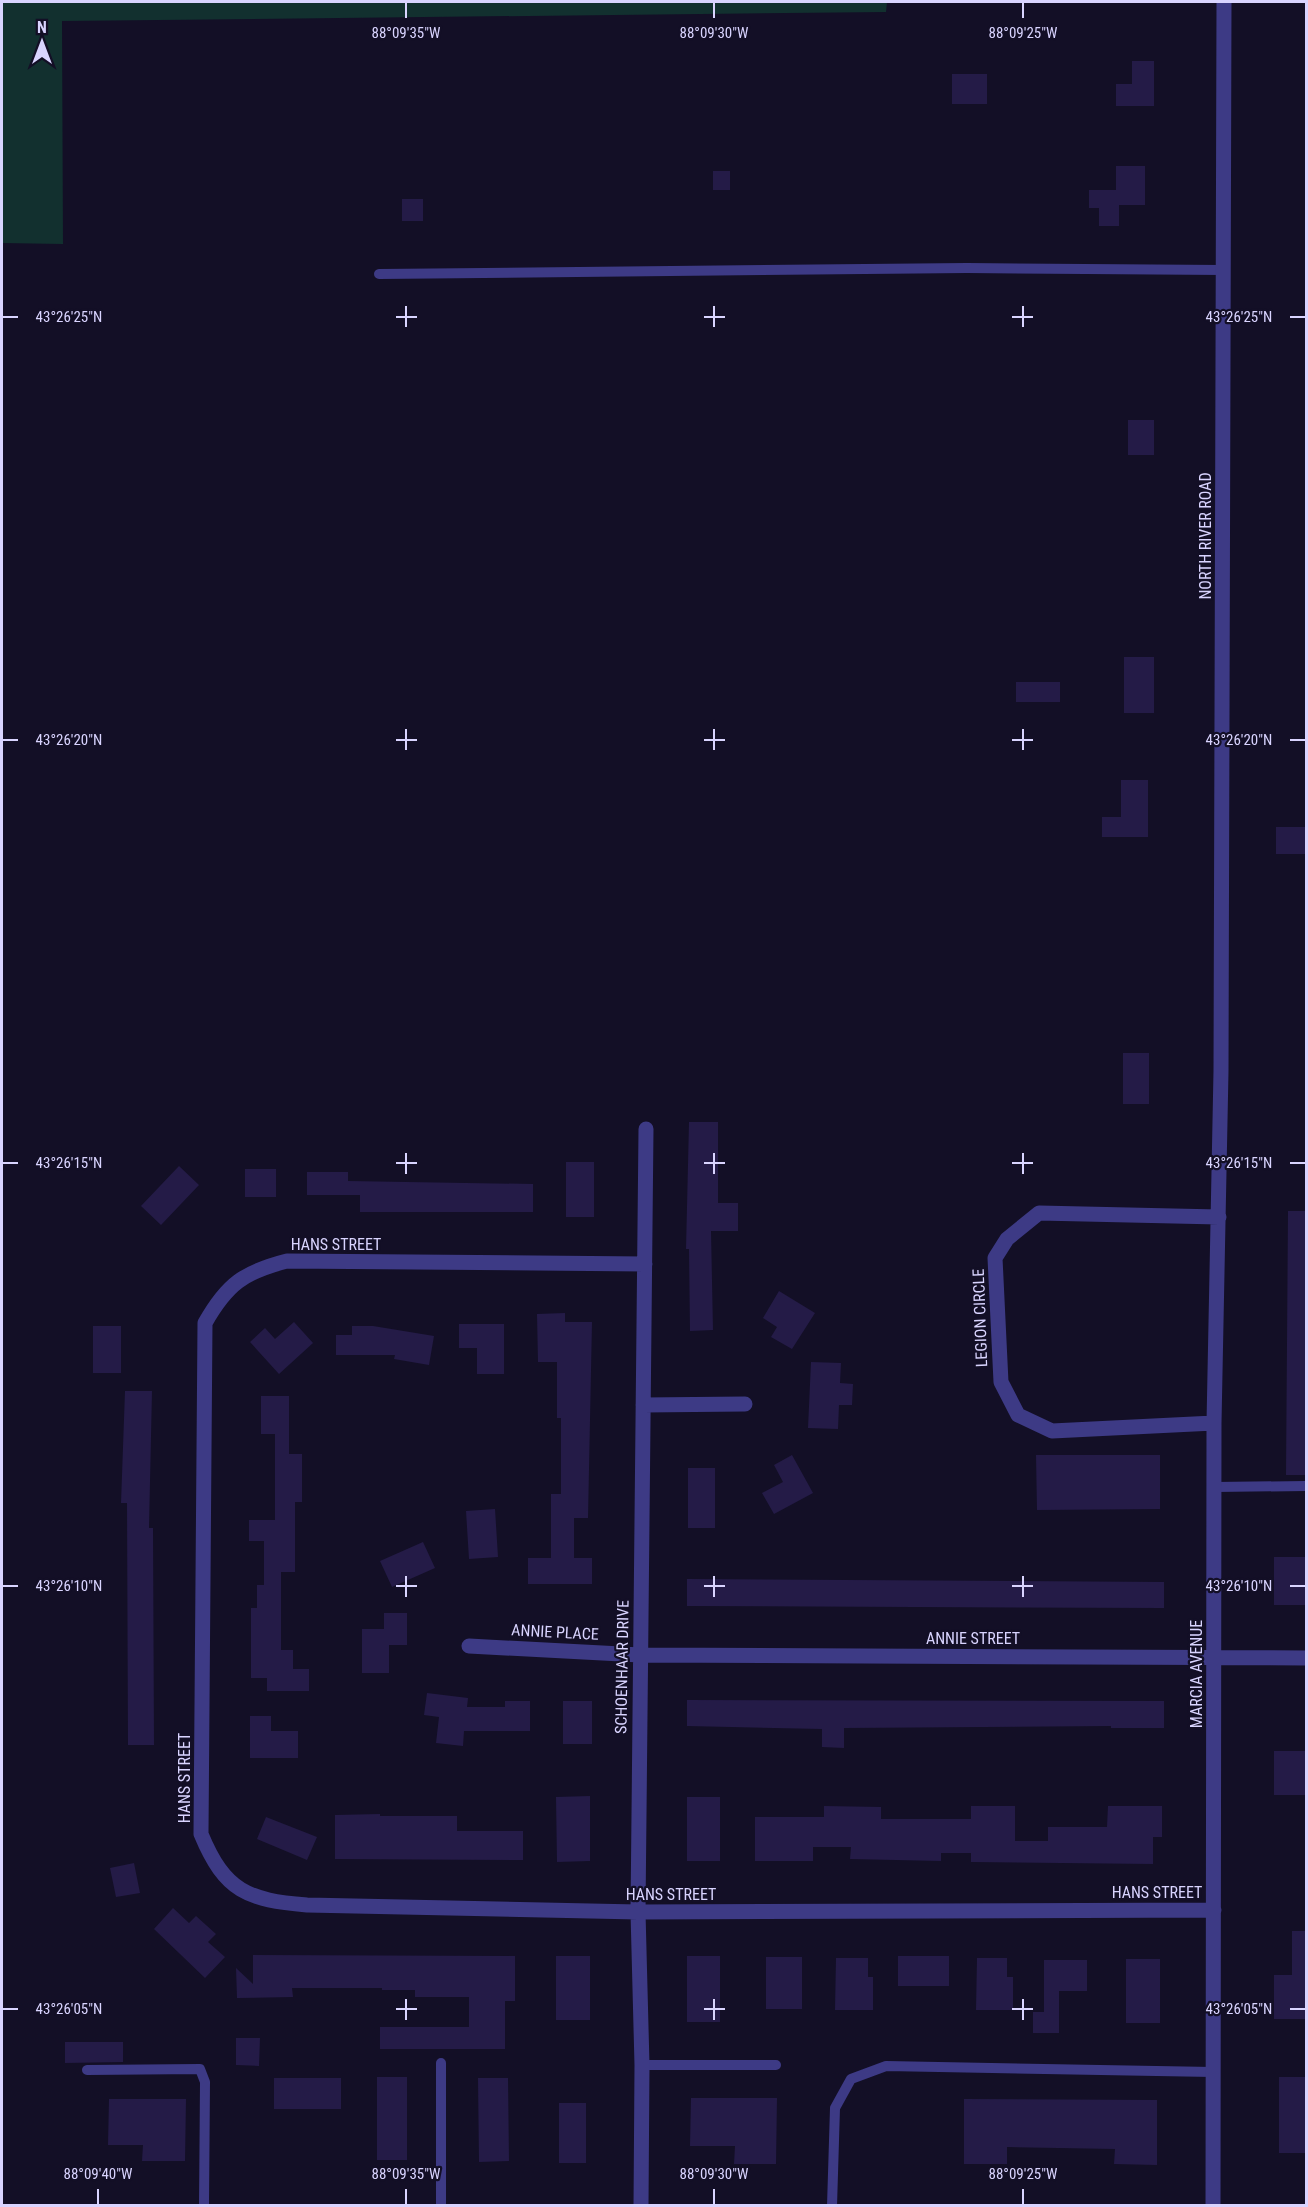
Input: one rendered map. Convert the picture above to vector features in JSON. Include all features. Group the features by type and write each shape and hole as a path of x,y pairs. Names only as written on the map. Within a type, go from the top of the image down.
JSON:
{"street":[{"name":"NORTH RIVER ROAD","path":"1221,1071 1224,2"},
{"name":"MARCIA AVENUE","path":"1212,2205 1214,1423 1221,1071"},
{"name":"SCHOENHAAR DRIVE","path":"642,2205 642,2066 638,1912 646,1129"},
{"name":"LEGION CIRCLE","path":"1214,1423 1052,1431 1018,1415 1000,1382 995,1258 1007,1239 1039,1213 1219,1217"},
{"name":"HANS STREET","path":"645,1264 287,1261 241,1277 219,1298 205,1323 201,1834 210,1855 224,1875 243,1891 265,1901 307,1905 638,1912 1214,1910"},
{"path":"643,1405 745,1404"},
{"name":"ANNIE PLACE","path":"469,1646 640,1655"},
{"name":"ANNIE STREET","path":"640,1655 1306,1658"}],"lane":[{"path":"379,274 968,268 1224,270"},
{"path":"1215,1487 1306,1486"},
{"path":"441,2063 441,2205"},
{"path":"642,2066 776,2066"},
{"path":"832,2205 835,2108 851,2079 886,2066 1212,2072"},
{"path":"87,2070 200,2069 205,2082 204,2205"}],"green space":[{"path":"2,2 887,2 886,12 62,21 63,244 2,243"}],"building":[{"path":"1132,61 1154,61 1154,106 1116,106 1116,84 1132,84"},
{"path":"952,74 987,74 987,104 952,104"},
{"path":"1116,166 1145,166 1145,205 1119,205 1119,226 1099,226 1099,208 1089,208 1089,190 1116,190"},
{"path":"713,171 730,171 730,190 713,190"},
{"path":"402,199 423,199 423,221 402,221"},
{"path":"1128,420 1154,420 1154,455 1128,455"},
{"path":"1124,657 1154,657 1154,713 1124,713"},
{"path":"1016,682 1060,682 1060,702 1016,702"},
{"path":"1121,780 1148,780 1148,837 1102,837 1102,817 1121,817"},
{"path":"1276,827 1306,827 1306,854 1276,854"},
{"path":"1123,1053 1149,1053 1149,1104 1123,1104"},
{"path":"689,1122 718,1122 718,1203 738,1203 738,1231 711,1231 713,1330 690,1331 689,1249 686,1249"},
{"path":"566,1162 594,1162 594,1217 566,1217"},
{"path":"179,1166 199,1185 161,1225 141,1206"},
{"path":"245,1169 276,1169 276,1197 245,1197"},
{"path":"307,1172 348,1172 348,1181 533,1184 533,1212 360,1212 360,1195 307,1195"},
{"path":"1288,1211 1306,1211 1306,1475 1286,1475"},
{"path":"779,1291 815,1313 792,1349 771,1337 777,1327 763,1318"},
{"path":"565,1313 565,1322 592,1322 588,1518 574,1518 574,1558 592,1558 592,1584 528,1584 528,1558 551,1558 551,1494 561,1494 561,1418 557,1418 557,1362 538,1362 537,1314"},
{"path":"294,1322 313,1343 279,1374 250,1342 265,1328 275,1339"},
{"path":"459,1324 504,1324 504,1374 477,1374 477,1348 459,1348"},
{"path":"93,1326 121,1326 121,1373 93,1373"},
{"path":"352,1326 373,1326 434,1336 429,1365 394,1359 395,1355 336,1355 336,1335 352,1335"},
{"path":"811,1362 841,1363 840,1383 853,1384 852,1405 839,1405 838,1429 808,1428"},
{"path":"125,1391 152,1391 149,1528 153,1528 154,1745 128,1745 127,1503 121,1503"},
{"path":"261,1396 289,1396 289,1454 302,1454 302,1502 295,1502 295,1572 281,1572 281,1650 293,1650 293,1669 309,1669 309,1691 267,1691 267,1678 251,1678 251,1608 257,1608 257,1585 264,1585 264,1541 249,1541 249,1520 275,1520 275,1434 261,1434"},
{"path":"792,1455 813,1493 774,1514 762,1493 783,1482 774,1465"},
{"path":"1036,1455 1160,1455 1160,1509 1037,1510"},
{"path":"688,1468 715,1468 715,1528 688,1528"},
{"path":"495,1509 498,1557 469,1559 466,1511"},
{"path":"423,1542 435,1568 392,1587 380,1561"},
{"path":"1274,1557 1306,1557 1306,1605 1274,1605"},
{"path":"687,1579 1164,1582 1164,1608 687,1606"},
{"path":"384,1613 407,1613 407,1645 389,1645 389,1673 362,1673 362,1629 384,1629"},
{"path":"427,1693 468,1698 467,1707 505,1707 505,1701 530,1701 530,1731 464,1731 463,1746 436,1743 439,1717 424,1715"},
{"path":"687,1700 1164,1701 1164,1728 1111,1728 1111,1726 844,1728 844,1748 822,1747 822,1729 687,1726"},
{"path":"563,1701 592,1701 592,1744 563,1744"},
{"path":"250,1716 271,1716 271,1731 298,1731 298,1758 250,1758"},
{"path":"1274,1751 1306,1751 1306,1795 1274,1795"},
{"path":"590,1796 590,1861 557,1862 556,1797"},
{"path":"687,1797 720,1797 720,1861 687,1861"},
{"path":"824,1806 881,1807 881,1819 971,1819 971,1806 1015,1806 1015,1841 1048,1841 1048,1827 1107,1827 1108,1806 1162,1806 1162,1837 1153,1837 1153,1864 971,1862 971,1853 941,1853 941,1861 850,1859 851,1847 813,1847 813,1861 755,1861 755,1817 824,1817"},
{"path":"380,1814 380,1816 457,1816 457,1831 523,1831 523,1860 335,1859 335,1815"},
{"path":"266,1817 317,1837 307,1860 257,1839"},
{"path":"134,1863 140,1893 116,1897 110,1868"},
{"path":"173,1908 189,1923 196,1916 216,1934 208,1942 225,1957 205,1978 154,1929"},
{"path":"1292,1931 1306,1931 1306,2019 1274,2019 1274,1975 1292,1975"},
{"path":"253,1955 515,1956 515,2001 505,2001 505,2049 380,2049 380,2027 469,2027 469,1997 415,1997 415,1990 382,1990 382,1988 292,1988 293,1997 237,1998 236,1968 253,1984"},
{"path":"556,1956 590,1956 590,2020 556,2020"},
{"path":"687,1956 720,1956 720,2022 687,2022"},
{"path":"898,1956 949,1956 949,1986 898,1986"},
{"path":"766,1957 802,1957 802,2009 766,2009"},
{"path":"836,1958 868,1958 868,1977 873,1977 873,2010 835,2010"},
{"path":"977,1958 1007,1958 1007,1977 1013,1977 1013,2010 976,2010"},
{"path":"1126,1959 1160,1959 1160,2023 1126,2023"},
{"path":"1044,1960 1087,1960 1087,1991 1059,1991 1059,2033 1033,2033 1033,2012 1044,2012"},
{"path":"236,2038 260,2038 259,2066 236,2065"},
{"path":"65,2042 123,2042 123,2062 65,2063"},
{"path":"377,2077 407,2077 407,2160 377,2160"},
{"path":"1279,2077 1306,2077 1306,2153 1279,2153"},
{"path":"274,2078 341,2078 341,2109 274,2109"},
{"path":"478,2078 508,2078 509,2161 479,2162"},
{"path":"691,2098 777,2098 776,2164 734,2164 735,2146 690,2146"},
{"path":"109,2099 186,2099 185,2161 142,2161 143,2145 108,2145"},
{"path":"964,2099 1157,2100 1157,2165 1114,2164 1115,2149 1007,2147 1007,2164 964,2164"},
{"path":"559,2103 586,2103 586,2163 559,2163"}]}
